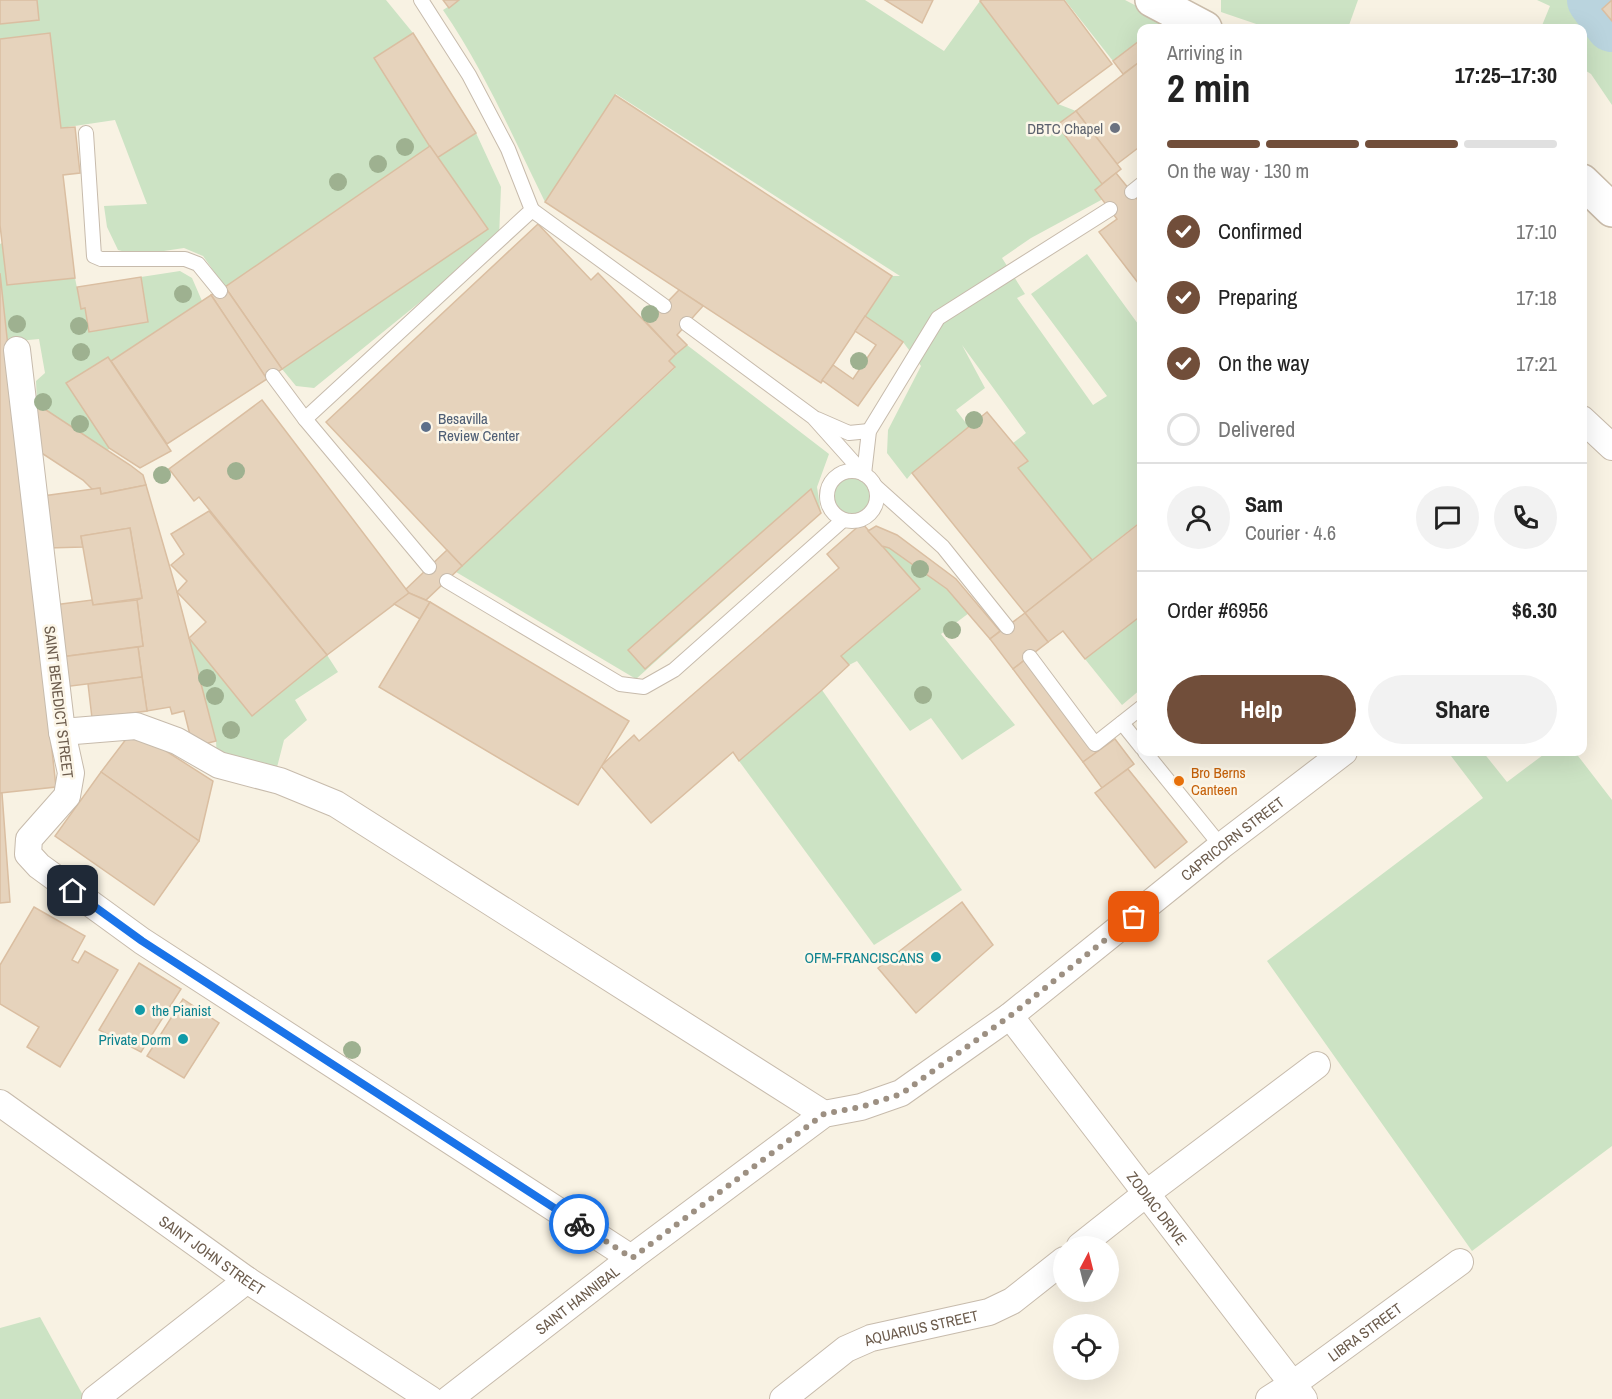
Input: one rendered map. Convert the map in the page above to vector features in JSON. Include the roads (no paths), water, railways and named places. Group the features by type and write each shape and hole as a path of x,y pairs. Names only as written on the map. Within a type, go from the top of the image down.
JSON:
{"street":[{"path":"1152,0 1197,24"},
{"path":"1587,186 1612,210"},
{"name":"SAINT BENEDICT STREET","path":"17,350 62,732 71,773 67,796 29,839 28,854 39,866 142,941 632,1258"},
{"path":"1587,424 1612,447"},
{"path":"62,732 136,726 177,741 219,765 280,781 336,804 824,1114"},
{"name":"CAPRICORN STREET","path":"1010,1016 1221,846 1339,756"},
{"name":"SAINT HANNIBAL","path":"449,1399 824,1114 861,1107 901,1094 1010,1016"},
{"name":"ZODIAC DRIVE","path":"1010,1016 1299,1391"},
{"path":"1093,1236 1317,1065"},
{"name":"SAINT JOHN STREET","path":"0,1103 247,1280 430,1399"},
{"name":"LIBRA STREET","path":"1269,1399 1299,1391 1460,1262"},
{"name":"AQUARIUS STREET","path":"783,1399 846,1349 871,1338 989,1312 1012,1301 1053,1269"},
{"path":"95,1399 247,1280"}],"lane":[{"path":"421,0 469,75 508,149 532,210 664,306"},
{"path":"86,133 94,256 101,259 185,259 198,264 220,291"},
{"path":"864,474 869,431 938,318 1110,209"},
{"path":"305,419 532,210"},
{"path":"687,324 813,417 875,486 943,547 1006,627"},
{"path":"273,376 305,419 429,567"},
{"path":"813,417 849,433 869,431"},
{"path":"864,474 856,471 839,474 828,486 827,502 830,510 843,520 860,520 873,511 877,503 875,486"},
{"path":"447,581 620,684 644,687 674,670 843,520"},
{"path":"1030,657 1095,744 1137,711"},
{"path":"1122,723 1137,741"},
{"path":"1148,756 1221,846"}],"waterway":[{"path":"1594,0 1612,25"}],"place":[{"name":"DBTC Chapel","path":"1115,128"},
{"name":"Besavilla Review Center","path":"426,427"},
{"name":"Bro Berns Canteen","path":"1179,781"},
{"name":"OFM-FRANCISCANS","path":"936,957"},
{"name":"the Pianist","path":"140,1010"},
{"name":"Private Dorm","path":"183,1039"}]}
